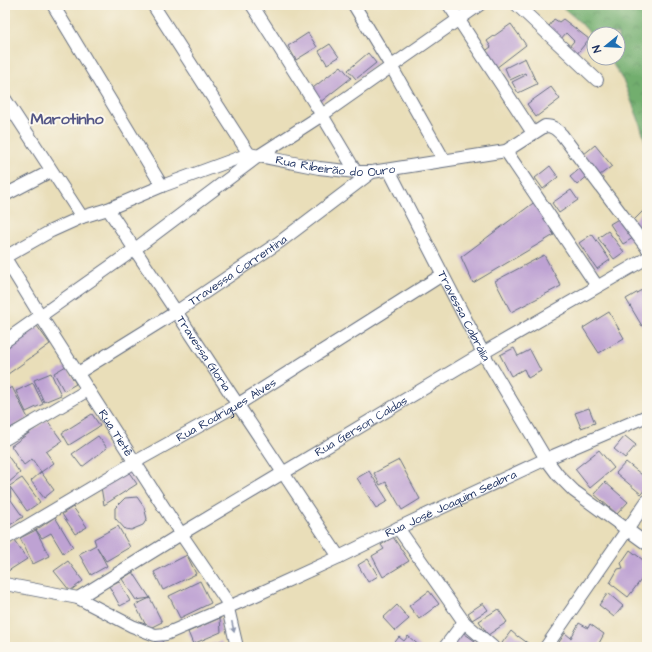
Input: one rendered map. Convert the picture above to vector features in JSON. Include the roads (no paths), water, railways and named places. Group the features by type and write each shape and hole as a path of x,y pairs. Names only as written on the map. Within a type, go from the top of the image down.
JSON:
{"street":[{"path":"53,5 162,186"},
{"path":"153,5 254,155"},
{"path":"252,5 322,115 356,172"},
{"path":"354,5 391,66 444,160"},
{"path":"449,5 534,133"},
{"path":"5,340 135,249 254,155 322,115 479,5"},
{"path":"517,5 597,80"},
{"path":"5,100 82,217"},
{"name":"Rua Ribeirão do Ouro","path":"254,155 319,168 356,172 372,172 506,151 545,126 552,126 562,135 647,248"},
{"path":"506,151 597,286"},
{"path":"6,264 51,231 82,217 108,209 162,186 254,155"},
{"name":"Travessa Cabrália","path":"389,170 483,354 546,459 558,475 574,491 647,544"},
{"path":"5,195 51,171"},
{"name":"Travessa Correntina","path":"78,373 176,312 281,241 372,172"},
{"name":"Travessa Gloria","path":"108,209 339,557"},
{"name":"Rua Gerson Caldas","path":"78,598 283,473 597,286 647,258"},
{"name":"Rua Tietê","path":"6,264 181,534 226,600 229,607 237,647"},
{"name":"Rua Rodrigues Alves","path":"5,539 135,462 237,405 442,275"},
{"path":"5,439 88,390"},
{"name":"Rua José Joaquim Seabra","path":"5,584 78,598 132,626 155,635 166,634 339,557 546,459 647,416"},
{"path":"546,647 647,501"},
{"path":"398,528 464,622 492,647"},
{"path":"445,647 464,622"}],"district":[{"name":"Marotinho","path":"67,118"}]}
